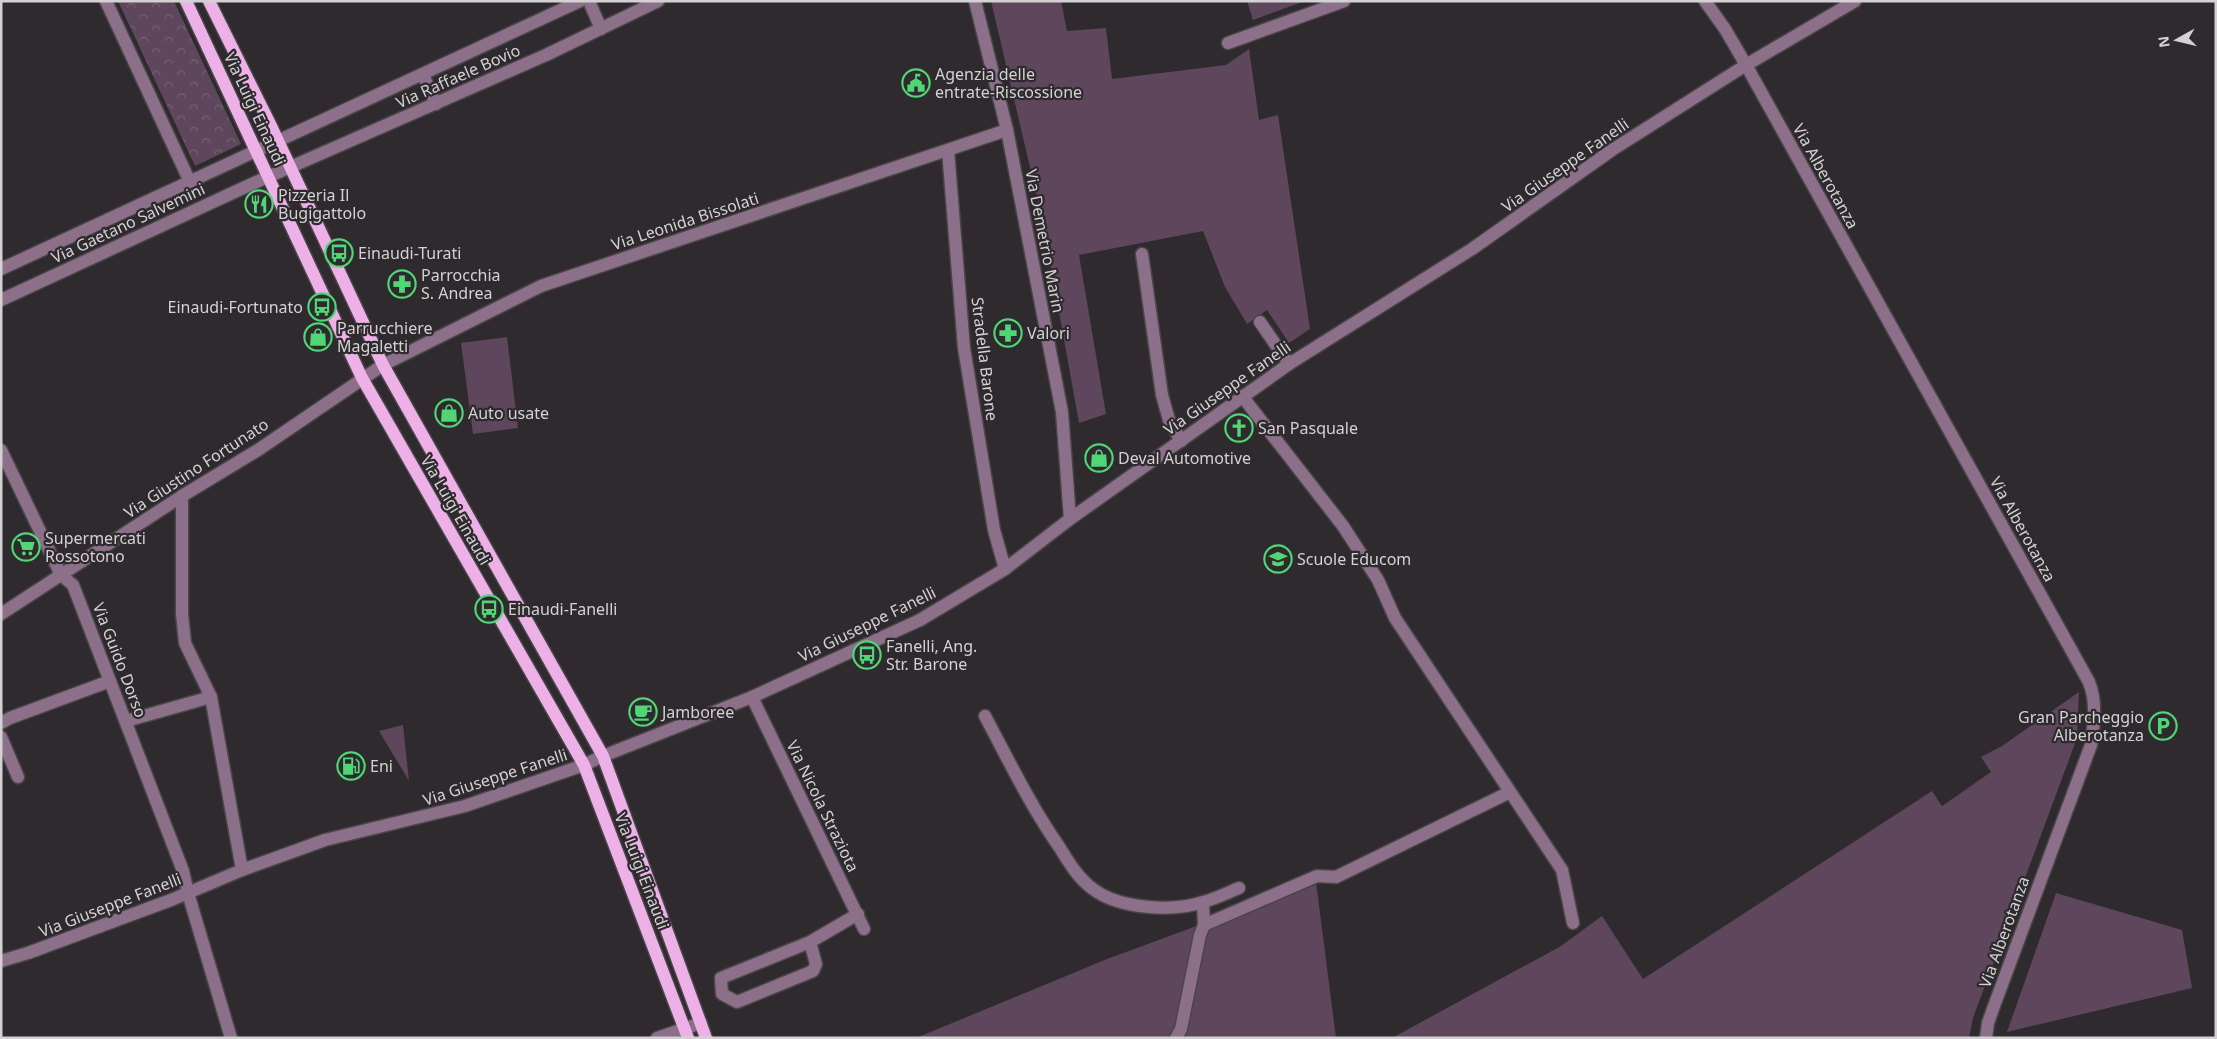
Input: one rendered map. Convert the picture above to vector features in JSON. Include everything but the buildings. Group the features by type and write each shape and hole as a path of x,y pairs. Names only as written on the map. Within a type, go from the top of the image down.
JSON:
{"main road":[{"name":"Via Luigi Einaudi","path":"186,1 362,378 584,765 686,1033"},
{"name":"Via Luigi Einaudi","path":"209,1 291,167 383,365 603,756 706,1038"}],"street":[{"path":"106,1 190,182"},
{"name":"Via Raffaele Bovio","path":"256,151 580,1"},
{"path":"589,1 601,29"},
{"name":"Via Raffaele Bovio","path":"268,177 436,104 658,1"},
{"name":"Via Demetrio Marin","path":"975,1 1007,130 1062,412 1070,519"},
{"path":"1228,43 1344,1"},
{"path":"1705,1 1725,29 1746,65"},
{"name":"Via Giuseppe Fanelli","path":"1,961 28,954 188,893 242,870 326,840 466,806 584,765 752,697 920,620 1005,570 1070,519 1242,396 1289,364 1472,249 1612,150 1746,65 1855,1"},
{"name":"Via Alberotanza","path":"1746,65 2094,692 2094,725 2091,745 1994,1006 1988,1023 1986,1038"},
{"path":"423,74 436,104"},
{"name":"Via Leonida Bissolati","path":"383,365 541,286 1007,130"},
{"name":"Stradella Barone","path":"948,150 964,348 994,530 1005,570"},
{"name":"Via Gaetano Salvemini","path":"1,269 256,151"},
{"name":"Via Gaetano Salvemini","path":"1,300 268,177"},
{"path":"1142,254 1162,395 1169,420 1181,441"},
{"path":"1260,322 1289,364"},
{"name":"Via Giustino Fortunato","path":"1,614 182,496 258,450 383,365"},
{"path":"1242,396 1343,526 1378,580 1395,618 1562,870 1573,923"},
{"name":"Via Guido Dorso","path":"1,450 62,575 73,585 183,871 231,1038"},
{"path":"182,496 182,614 185,643 211,697 242,870"},
{"path":"1,723 110,681"},
{"path":"126,721 211,697"},
{"name":"Via Nicola Straziota","path":"752,697 864,928"},
{"path":"985,716 1045,827 1075,870 1094,890 1117,901 1148,907 1178,907 1203,903 1239,888"},
{"path":"1,737 18,777"},
{"path":"1204,926 1317,876 1336,877 1510,792"},
{"path":"1176,1038 1181,1029 1200,935 1204,926 1203,903"},
{"path":"810,942 816,964 813,971 737,1002 722,994 721,978 810,942 858,914"},
{"path":"657,1038 686,1033 701,1023"}],"green space":[{"path":"118,1 174,1 241,144 195,166"},
{"path":"991,1 1061,1 1067,31 1106,28 1112,79 1226,65 1249,49 1259,120 1278,115 1310,329 1289,343 1267,310 1247,324 1225,287 1203,231 1079,255 1106,414 1079,423 1043,223"},
{"path":"1247,1 1305,1 1253,20"},
{"path":"507,337 518,428 473,434 461,343"},
{"path":"2079,692 2077,738 1973,1018 1969,1038 1392,1038 1561,946 1602,916 1643,979 1932,791 1942,806 1991,772 1981,757 2002,746"},
{"path":"403,725 409,781 379,731"},
{"path":"1316,882 1336,1038 916,1038 1107,959"},
{"path":"2056,893 2182,930 2192,988 2007,1032"}],"place":[{"name":"Agenzia delle entrate-Riscossione","path":"916,83"},
{"name":"Pizzeria Il Bugigattolo","path":"259,204"},
{"name":"Einaudi-Turati","path":"339,253"},
{"name":"Parrocchia S. Andrea","path":"402,284"},
{"name":"Einaudi-Fortunato","path":"322,307"},
{"name":"Valori","path":"1008,333"},
{"name":"Parrucchiere Magaletti","path":"318,337"},
{"name":"Auto usate","path":"449,413"},
{"name":"San Pasquale","path":"1239,428"},
{"name":"Deval Automotive","path":"1099,458"},
{"name":"Supermercati Rossotono","path":"26,547"},
{"name":"Scuole Educom","path":"1278,559"},
{"name":"Einaudi-Fanelli","path":"489,609"},
{"name":"Fanelli, Ang. Str. Barone","path":"867,655"},
{"name":"Jamboree","path":"643,712"},
{"name":"Gran Parcheggio Alberotanza","path":"2163,726"},
{"name":"Eni","path":"351,766"}]}
